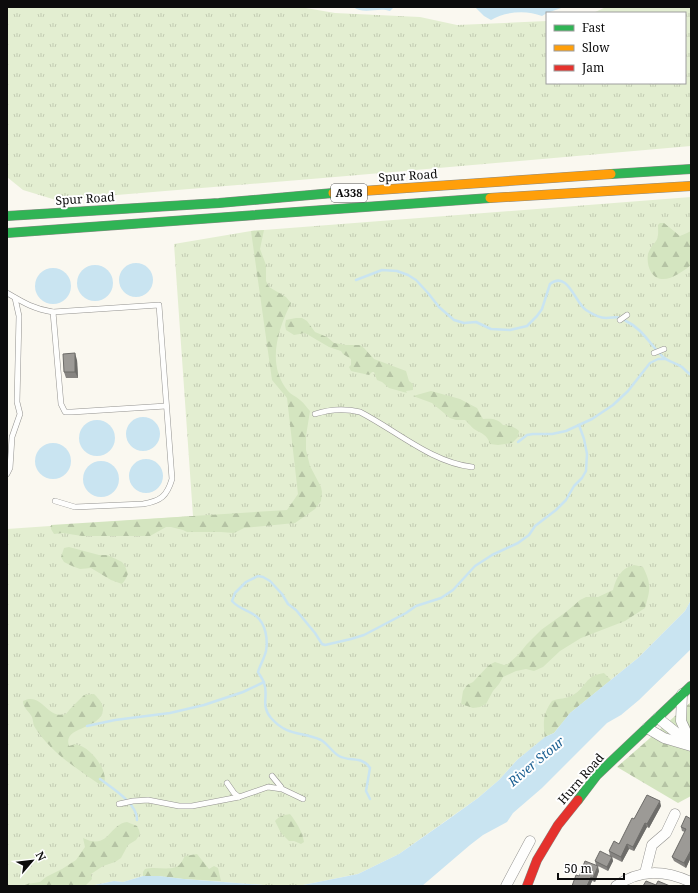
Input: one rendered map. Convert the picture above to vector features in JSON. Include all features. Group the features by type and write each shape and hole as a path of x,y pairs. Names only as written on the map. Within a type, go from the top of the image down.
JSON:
{"main road":[{"name":"Spur Road","path":"7,216 219,203 321,194 691,169"},
{"name":"A338","path":"7,233 551,194 691,186"},
{"name":"Hurn Road","path":"527,886 537,860 558,825 597,775 691,686"}],"street":[{"path":"682,694 681,721 691,744"},
{"path":"658,718 691,744"},
{"path":"647,728 664,738 691,744"},
{"path":"645,873 652,845 666,833 675,814"},
{"path":"506,886 530,841"},
{"path":"616,886 628,878 645,873 669,874 691,882"}],"lane":[{"path":"7,293 40,310 53,312 159,305 172,479 169,490 154,502 143,504 75,507 55,501"},
{"path":"7,474 10,468 12,437 20,414 17,402 19,316 15,298"},
{"path":"53,312 61,404 65,412 166,406"},
{"path":"620,320 627,315"},
{"path":"654,353 664,348"},
{"path":"315,414 337,409 360,412 444,460 463,466 472,467"},
{"path":"272,776 282,789"},
{"path":"227,782 234,793 239,797"},
{"path":"121,804 133,801 148,800 179,806 192,806 239,797 268,787 282,789 303,799"}],"green space":[{"path":"7,7 300,7 335,13 420,17 457,25 546,21 546,84 686,84 686,12 595,12 606,7 691,7 691,146 56,200 23,190 7,177"},
{"path":"691,197 691,600 685,611 638,658 570,713 563,723 517,760 499,780 478,798 399,854 358,874 303,885 277,886 143,876 123,882 114,881 90,886 7,886 7,529 193,516 174,244 251,231"},
{"path":"660,223 664,223 680,236 691,231 691,265 677,275 665,279 655,277 648,266 649,252 658,238 658,225"},
{"path":"264,230 260,249 266,265 266,281 269,287 286,297 291,303 282,324 276,347 277,370 281,381 288,391 297,397 310,411 306,436 306,450 310,466 321,487 321,501 315,509 295,523 244,528 234,533 187,532 166,527 150,536 82,536 63,533 54,534 51,529 51,525 287,510 298,494 287,398 272,380 251,231"},
{"path":"302,318 307,321 315,332 327,337 334,343 360,345 374,359 406,371 409,381 413,384 413,390 406,391 407,393 389,388 377,380 374,372 369,375 351,371 349,367 351,365 351,359 341,351 329,347 305,333 294,335 286,330 286,320"},
{"path":"431,391 460,399 477,408 483,419 494,419 503,425 514,427 519,431 518,437 512,443 498,445 490,444 486,436 474,429 465,420 450,418 432,403 413,396"},
{"path":"69,547 99,555 107,555 122,562 128,574 125,580 122,584 111,580 91,568 80,569 64,562 61,557 64,548"},
{"path":"634,565 643,567 648,578 649,592 645,608 625,621 581,638 560,651 543,667 534,671 526,669 516,671 503,677 486,704 473,708 461,704 463,691 467,685 473,682 489,665 495,662 504,665 508,664 541,630 580,600 586,597 598,597 613,590 622,571 629,566"},
{"path":"604,673 611,680 570,713 554,733 545,737 544,718 552,701 571,696 578,692 589,679 598,674"},
{"path":"94,694 102,705 103,710 101,716 90,725 76,731 68,740 69,746 76,745 83,747 88,750 97,760 104,772 105,778 104,783 99,784 81,772 47,743 34,726 32,717 23,703 23,701 30,699 35,700 59,715 66,714 84,695"},
{"path":"691,702 691,796 678,803 617,767"},
{"path":"290,814 302,834 304,842 301,844 294,841 289,841 281,833 275,821 284,815"},
{"path":"127,822 137,826 140,834 136,840 128,845 121,858 115,862 103,866 91,874 92,879 85,886 26,886 27,884 40,882 76,860 85,847 83,838 92,841 104,839 116,827"},
{"path":"197,854 209,869 214,866 218,868 221,881 143,876 145,869 174,868 180,864 185,856"}],"water":[{"path":"353,7 394,7 390,11 366,11"},
{"path":"475,7 564,7 546,12 542,16 516,12 491,20 484,16"},
{"path":"139,263 146,265 151,270 153,280 151,290 146,295 133,297 126,295 121,290 119,277 121,270 126,265"},
{"path":"95,265 105,268 110,273 113,283 110,293 105,298 95,301 85,298 80,293 77,283 80,273 85,268"},
{"path":"53,268 63,271 68,276 71,286 68,296 63,301 53,304 43,301 38,296 35,286 38,276 43,271"},
{"path":"146,417 153,419 158,424 160,434 158,444 153,449 140,451 133,449 128,444 126,431 128,424 133,419"},
{"path":"97,420 107,423 112,428 115,438 112,448 107,453 97,456 87,453 82,448 79,438 82,428 87,423"},
{"path":"53,443 63,446 68,451 71,461 68,471 63,476 53,479 43,476 38,471 35,461 38,451 43,446"},
{"path":"149,459 156,461 161,466 163,476 161,486 156,491 143,493 136,491 131,486 129,473 131,466 136,461"},
{"path":"101,461 111,464 116,469 119,479 116,489 111,494 101,497 91,494 86,489 83,479 86,469 91,464"},
{"name":"River Stour","path":"691,600 691,649 639,700 621,715 607,723 542,788 513,813 507,822 483,835 422,886 284,886 303,885 358,874 399,854 446,821 478,798 499,780 517,760 545,737 554,733 570,713 638,658 685,611"},
{"path":"143,876 277,886 90,886 114,881 123,882"}],"building":[{"path":"75,353 75,372 64,372 63,354"},
{"path":"647,795 660,801 647,824 645,823 633,847 627,844 621,857 609,851 614,841 619,844 632,818 634,819"},
{"path":"686,816 691,819 691,850 684,863 672,857 686,829 681,827"},
{"path":"600,851 612,857 607,867 595,861"},
{"path":"585,861 598,866 593,878 591,877 587,886 572,886 576,875 579,876"},
{"path":"646,881 656,885 658,881 670,886 643,886"}],"waterway":[{"path":"356,280 382,270 397,271 416,280 439,307 454,320 464,323 476,322 491,329 510,330 527,326 542,309 550,284 556,281 562,281 571,289 586,310 598,317 618,317 632,324 663,357 682,367 691,375"},
{"path":"518,442 527,435 552,434 566,431 592,419 613,405 628,391 650,363 658,359 665,359"},
{"path":"370,799 366,791 370,768 367,764 364,762 343,758 321,740 289,731 277,724 271,718 265,704 265,687 258,672 266,651 266,632 262,623 256,616 232,601 235,593 246,582 258,576 270,581 282,594 288,604 296,610 315,633 322,644 325,645 364,635 406,613 416,606 441,598 453,590 475,566 492,555 518,543 529,535 535,526 556,510 566,500 574,486 582,478 586,471 587,454 579,425"},
{"path":"87,726 115,720 170,713 204,705 243,692 264,682"},
{"path":"100,779 129,802 136,814 137,820"}],"traffic: fast":[{"path":"611,174 691,169"},
{"path":"7,216 219,203 333,193"},
{"path":"7,233 490,198"},
{"path":"578,800 597,775 691,686"}],"traffic: slow":[{"path":"333,193 611,174"},
{"path":"490,198 691,186"}],"traffic: jam":[{"path":"527,886 537,860 558,825 578,800"}]}
